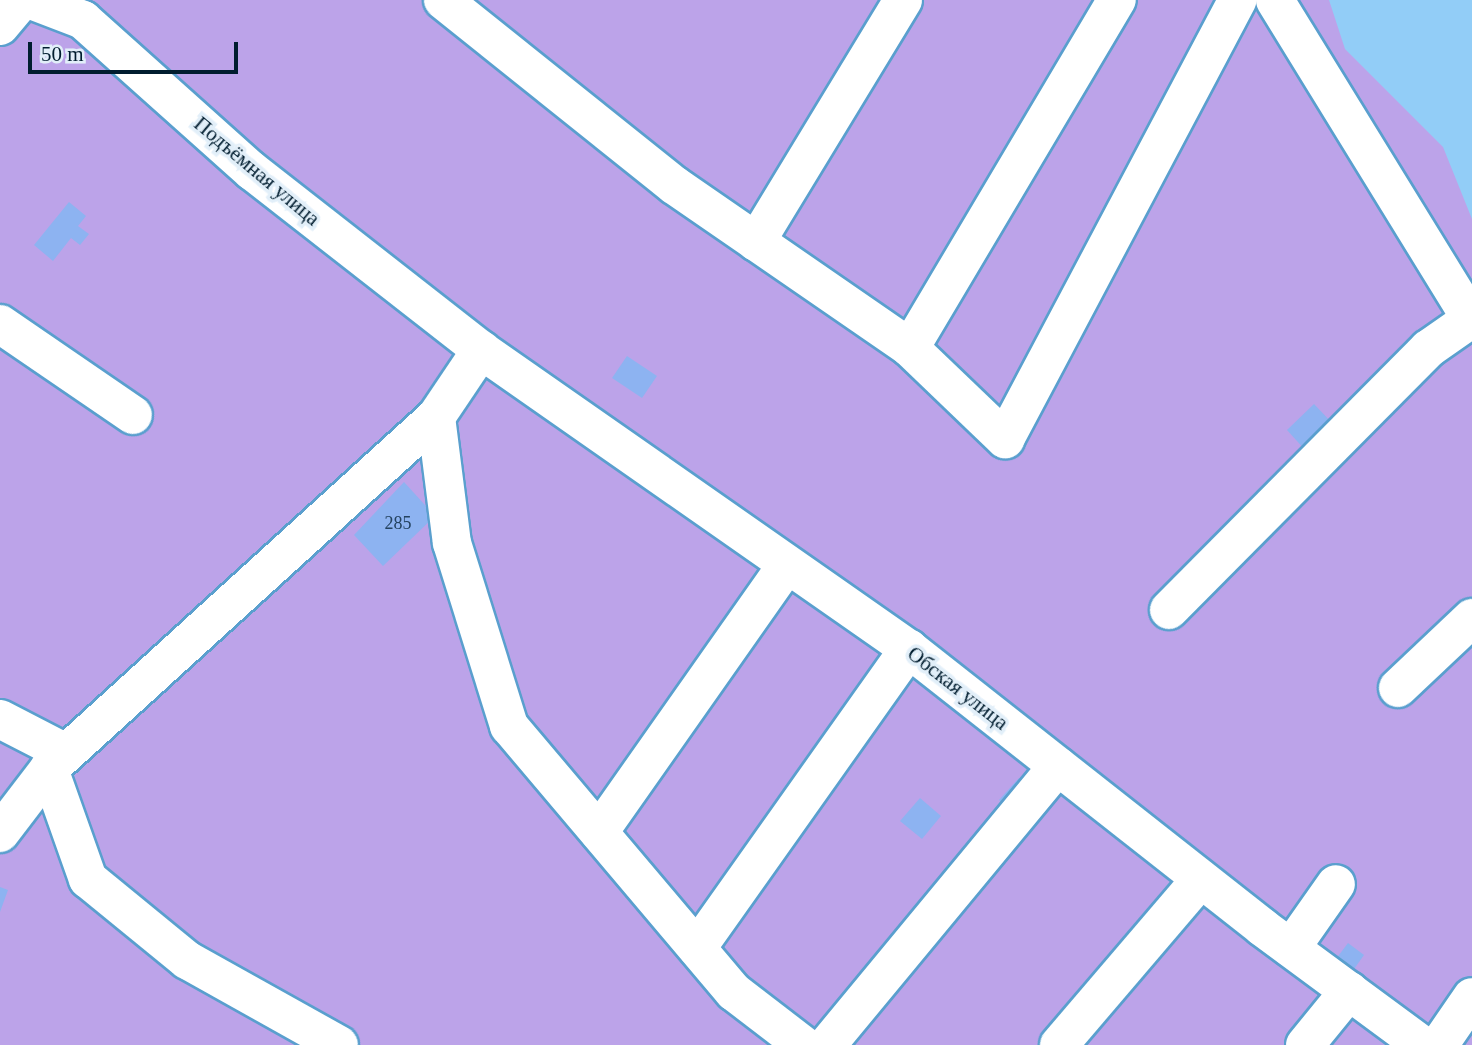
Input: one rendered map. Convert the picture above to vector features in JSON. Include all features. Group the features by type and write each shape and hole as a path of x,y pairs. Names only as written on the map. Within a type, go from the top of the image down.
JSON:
{"street":[{"path":"0,26 22,0"},
{"name":"Подъёмная улица","path":"31,0 83,20 252,171 481,350"},
{"path":"443,0 674,185 910,348 1005,439 1237,0"},
{"path":"756,242 903,0"},
{"path":"910,348 1117,0"},
{"path":"1169,610 1428,349 1472,320 1275,0"},
{"path":"0,324 133,415"},
{"path":"0,833 58,761 436,417 481,350"},
{"name":"Обская улица","path":"481,350 786,566 909,649 1201,879 1422,1045"},
{"path":"436,417 452,543 509,726 734,992 803,1045"},
{"path":"599,832 786,566"},
{"path":"1398,688 1472,618"},
{"path":"697,948 909,649"},
{"path":"0,719 58,761 88,879 187,960 339,1045"},
{"path":"827,1045 1058,766"},
{"path":"1059,1045 1201,879"},
{"path":"1291,948 1336,884"},
{"path":"1304,1045 1349,991"},
{"path":"1439,1045 1472,997"}],"shaded area":[{"path":"0,0 1472,0 1472,1045 0,1045"}],"water":[{"path":"1329,0 1472,0 1472,219 1443,147 1345,49"}],"building":[{"path":"69,202 86,216 78,226 89,234 80,245 71,238 53,261 34,245"},
{"path":"627,356 657,376 642,398 612,378"},
{"path":"1314,404 1334,425 1306,451 1287,430"},
{"path":"404,482 435,516 383,566 354,535"},
{"path":"1019,778 1032,791 1012,812 999,800"},
{"path":"920,798 941,816 922,839 900,821"},
{"path":"0,887 8,890 0,912"},
{"path":"1348,943 1364,955 1347,979 1330,967"}]}
